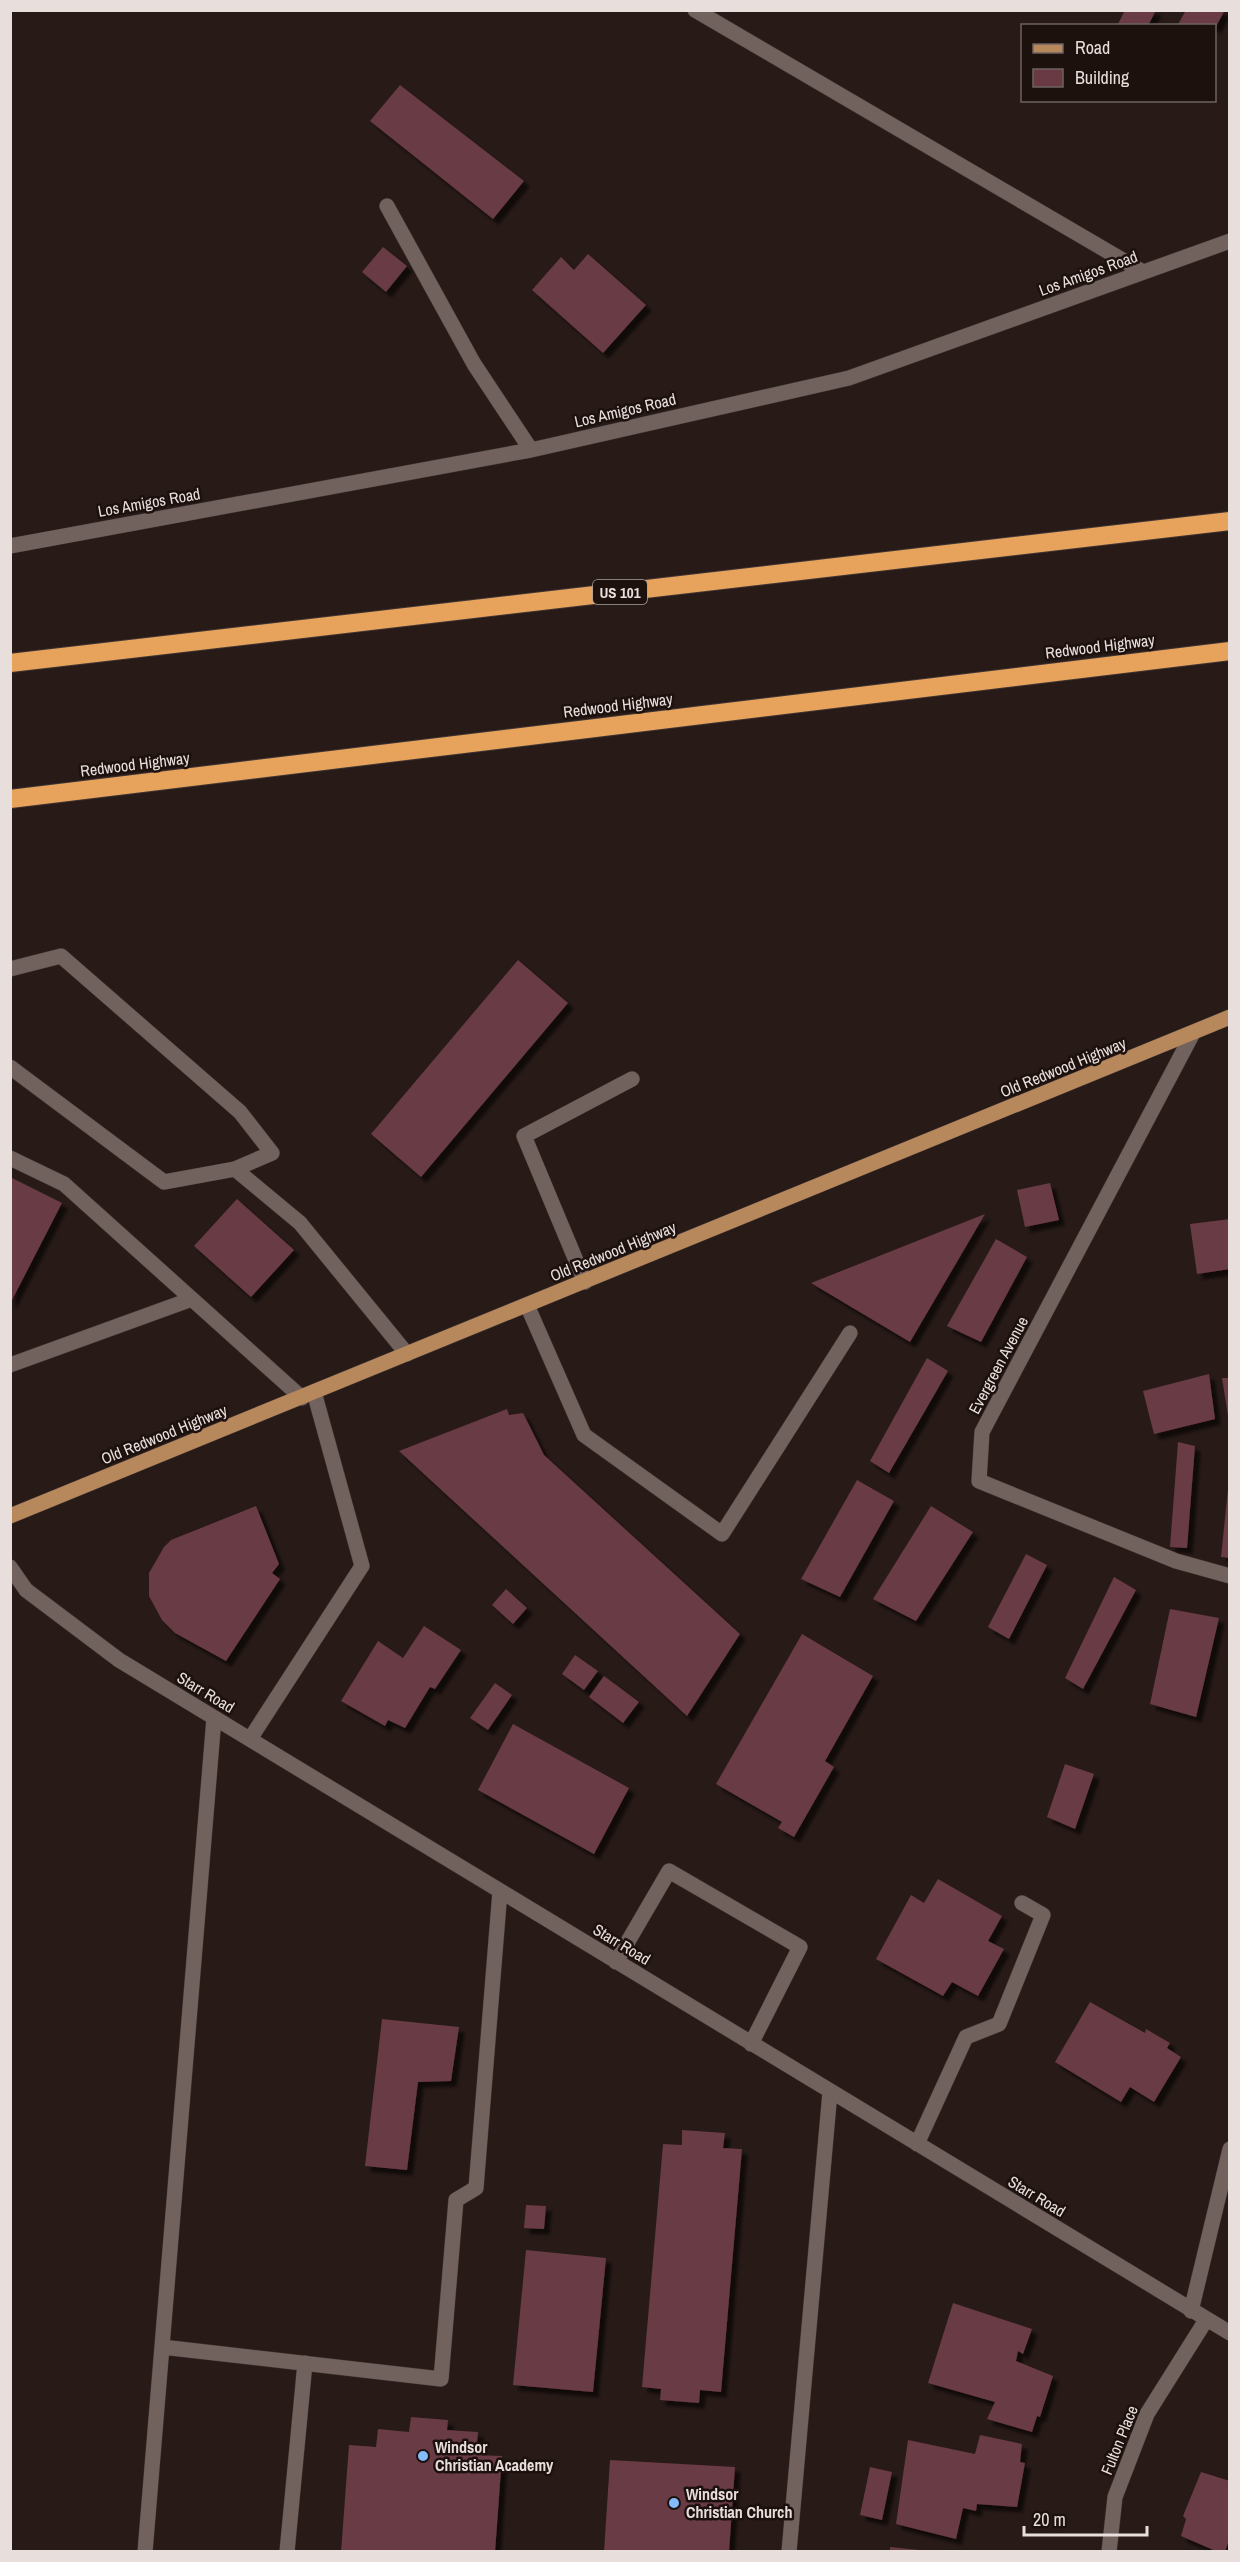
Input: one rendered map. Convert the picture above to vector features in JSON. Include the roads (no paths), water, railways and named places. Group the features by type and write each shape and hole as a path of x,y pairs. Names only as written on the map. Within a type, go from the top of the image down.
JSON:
{"highway":[{"name":"US 101","path":"10,663 1230,521"},
{"name":"Redwood Highway","path":"10,799 1230,651"}],"main road":[{"name":"Old Redwood Highway","path":"10,1516 1230,1017"}],"street":[{"path":"695,10 1143,272"},
{"path":"387,206 474,364 531,450"},
{"name":"Los Amigos Road","path":"10,546 531,450 849,378 1230,241"},
{"path":"10,969 61,956 240,1112 273,1153 235,1169 164,1182 10,1067"},
{"name":"Evergreen Avenue","path":"1193,1034 982,1432 979,1481 1176,1561 1230,1576"},
{"path":"585,1282 524,1136 632,1079"},
{"path":"10,1158 64,1184 192,1299 308,1395 362,1566 250,1739"},
{"path":"235,1169 300,1223 407,1354"},
{"path":"10,1365 192,1299"},
{"path":"527,1305 584,1435 722,1534 850,1333"},
{"name":"Starr Road","path":"10,1568 26,1590 119,1660 1230,2333"},
{"path":"145,2552 214,1718"},
{"path":"616,1962 669,1871 800,1947 751,2044"},
{"path":"162,2347 441,2379 456,2200 476,2188 500,1891"},
{"path":"917,2144 966,2037 999,2024 1044,1915 1022,1902"},
{"path":"789,2552 830,2092"},
{"path":"1191,2311 1230,2149"},
{"name":"Fulton Place","path":"1109,2552 1115,2497 1147,2414 1206,2320"},
{"path":"287,2552 304,2363"}],"place":[{"name":"Windsor Christian Academy","path":"423,2456"},
{"name":"Windsor Christian Church","path":"674,2503"}]}
